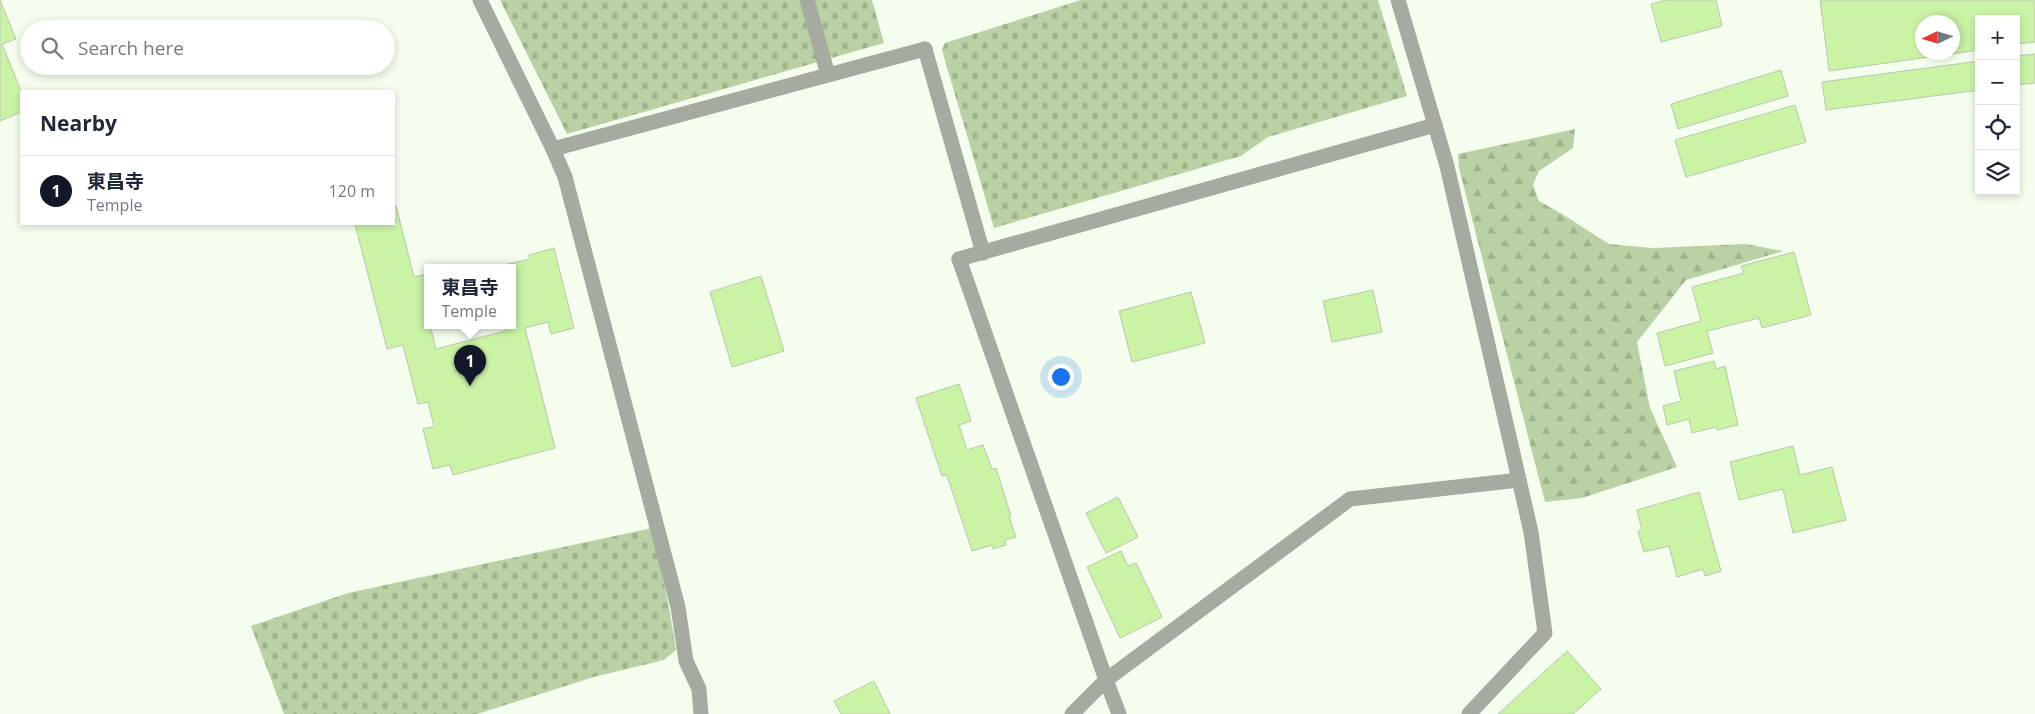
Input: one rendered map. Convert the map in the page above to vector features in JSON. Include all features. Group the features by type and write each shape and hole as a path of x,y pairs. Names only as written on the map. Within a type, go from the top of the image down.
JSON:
{"street":[{"path":"480,0 565,177 678,607 686,661 699,688 701,714"},
{"path":"807,0 828,75"},
{"path":"1398,0 1450,175 1531,532 1545,633 1469,714"},
{"path":"553,149 925,49 983,253"},
{"path":"1119,714 959,260 1435,125"},
{"path":"1072,714 1106,680 1350,499 1519,480"}],"green space":[{"path":"500,0 872,0 884,43 567,134"},
{"path":"1081,0 1378,0 1407,96 1268,137 1241,156 994,228 942,50 945,43"},
{"path":"1575,129 1573,148 1539,171 1533,185 1539,201 1609,244 1653,248 1746,244 1783,251 1686,280 1637,342 1650,408 1677,467 1582,498 1545,502 1459,168 1458,154"},
{"path":"652,528 676,650 664,660 594,677 477,714 284,714 251,626 348,593"}],"building":[{"path":"0,0 16,39 2,44 21,90 20,112 0,121"},
{"path":"1666,0 1716,0 1722,26 1661,42 1651,4"},
{"path":"1820,0 2035,0 2035,42 2020,44 2020,15 1975,15 1975,51 1960,53 1960,15 1915,15 1915,59 1829,71"},
{"path":"2035,54 2035,83 2020,85 2020,56"},
{"path":"1975,62 1975,91 1826,110 1822,82"},
{"path":"1781,70 1788,96 1678,129 1671,104"},
{"path":"1795,105 1806,142 1686,177 1675,140"},
{"path":"396,206 414,277 424,275 424,329 431,329 436,349 505,331 505,329 516,329 516,264 509,264 530,259 529,255 554,248 574,328 551,334 548,322 525,328 555,448 453,475 450,465 433,469 423,429 434,426 428,402 418,404 403,345 387,349 355,225 395,225"},
{"path":"1794,252 1811,315 1762,328 1759,318 1707,331 1713,353 1665,366 1657,333 1701,321 1692,287 1744,273 1741,266"},
{"path":"761,276 784,351 732,367 710,292"},
{"path":"1373,290 1382,332 1332,342 1323,301"},
{"path":"1191,292 1205,343 1132,362 1119,311"},
{"path":"1714,361 1716,369 1725,366 1738,425 1717,430 1716,427 1692,433 1689,419 1667,425 1663,406 1681,401 1674,371"},
{"path":"959,384 971,421 959,425 967,450 983,445 992,469 996,468 1016,537 1005,540 1006,545 993,549 992,545 972,551 947,475 942,476 916,398"},
{"path":"1793,446 1800,475 1832,467 1846,520 1793,533 1783,489 1739,500 1730,462"},
{"path":"1699,492 1721,571 1705,576 1703,569 1677,577 1669,546 1644,552 1638,531 1642,530 1637,510"},
{"path":"1118,497 1138,537 1106,553 1086,513"},
{"path":"1121,551 1128,566 1136,563 1162,617 1120,638 1087,567"},
{"path":"1567,651 1601,689 1573,714 1498,714"},
{"path":"874,681 890,714 841,714 834,701"}],"place":[{"name":"東昌寺","path":"470,386"}]}
